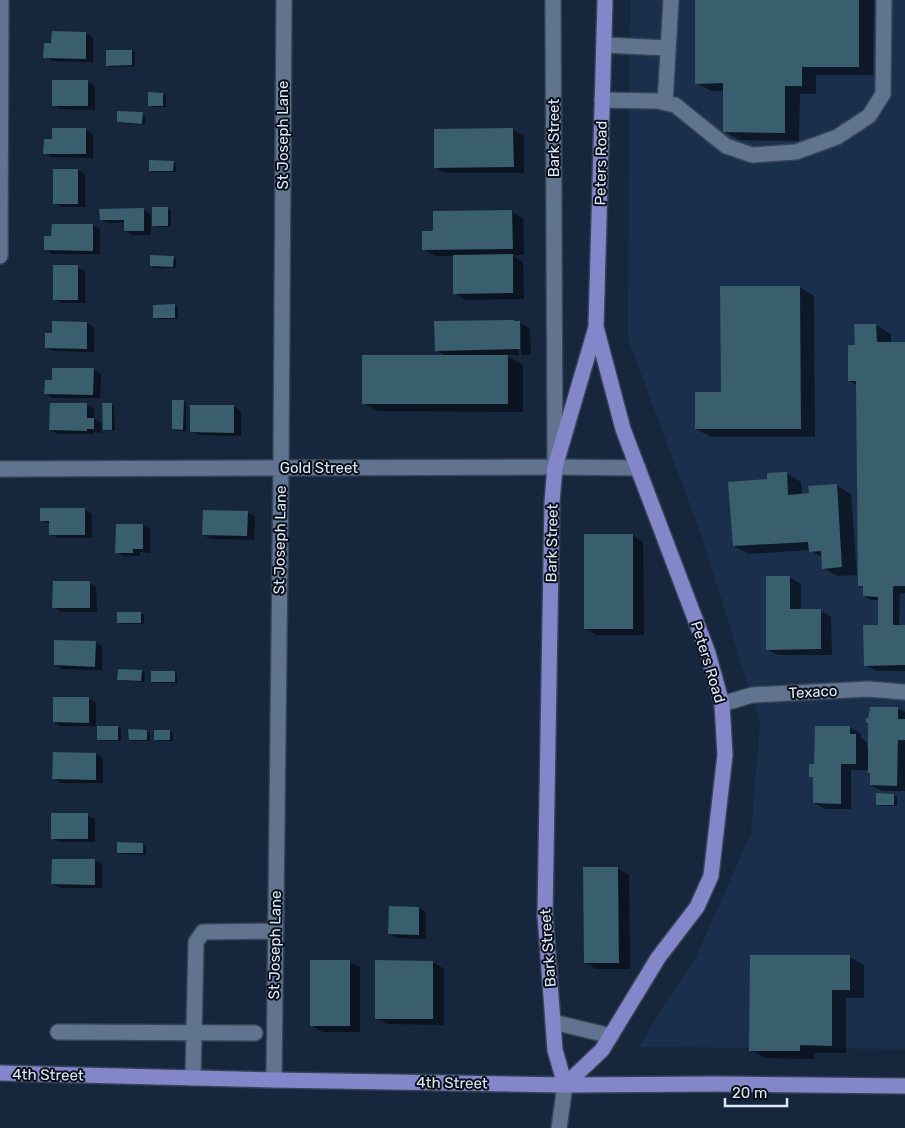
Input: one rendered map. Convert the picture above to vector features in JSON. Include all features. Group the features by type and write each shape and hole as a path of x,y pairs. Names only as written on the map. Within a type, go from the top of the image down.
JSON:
{"main road":[{"name":"Peters Road","path":"555,467 596,327 605,0"},
{"name":"Peters Road","path":"565,1085 602,1050 658,958 697,907 711,876 725,755 722,704 708,653 623,429 596,327"},
{"name":"Bark Street","path":"555,467 552,502 545,915 555,1050 565,1085"},
{"name":"4th Street","path":"0,1073 565,1085 905,1086"}],"street":[{"path":"0,256 1,0"},
{"name":"St Joseph Lane","path":"274,1080 284,0"},
{"name":"Bark Street","path":"553,0 555,467"},
{"path":"665,103 670,0"},
{"path":"602,100 657,101 675,105 726,146 752,154 796,152 837,137 869,116 883,94 884,0"},
{"path":"604,45 668,48"},
{"name":"Gold Street","path":"0,469 638,468"},
{"name":"Texaco","path":"722,704 752,695 868,689 905,692"},
{"path":"193,1078 196,942 203,932 276,931"},
{"path":"553,1022 611,1036"},
{"path":"58,1032 255,1033"},
{"path":"559,1128 565,1085"}],"shaded area":[{"path":"630,0 905,0 905,1049 638,1047 697,955 751,833 760,724 702,537 628,339"}],"building":[{"path":"695,0 859,0 859,67 802,67 802,86 785,86 785,133 723,132 723,83 695,84"},
{"path":"52,31 86,32 86,59 43,58 44,43 51,43"},
{"path":"106,50 132,50 132,65 106,66"},
{"path":"52,80 88,80 88,106 52,106"},
{"path":"148,92 163,93 163,106 148,106"},
{"path":"117,111 143,112 142,124 117,122"},
{"path":"52,128 86,128 86,154 43,154 44,139 52,139"},
{"path":"513,128 514,167 434,168 434,129"},
{"path":"149,160 174,161 173,171 149,171"},
{"path":"53,169 78,169 78,204 53,204"},
{"path":"152,207 168,207 168,226 152,226"},
{"path":"144,208 144,231 124,231 124,220 100,220 99,209"},
{"path":"512,210 513,249 422,250 422,231 433,231 433,211"},
{"path":"52,224 93,224 93,251 44,250 44,236 51,236"},
{"path":"513,254 513,293 453,294 453,255"},
{"path":"150,255 174,256 173,267 150,266"},
{"path":"53,265 78,265 78,300 53,300"},
{"path":"720,286 800,286 801,429 695,429 695,392 721,392"},
{"path":"175,304 175,318 153,318 153,305"},
{"path":"52,321 87,322 87,349 45,348 45,333 52,333"},
{"path":"434,321 520,321 520,349 435,351"},
{"path":"854,324 876,324 877,342 905,342 905,586 893,586 893,625 905,625 905,665 864,666 863,625 878,625 878,597 863,596 863,586 858,586 856,381 848,381 848,345 855,345"},
{"path":"362,355 508,355 508,404 362,404"},
{"path":"52,368 94,368 93,395 44,394 45,380 52,380"},
{"path":"172,400 184,400 183,430 172,429"},
{"path":"50,403 87,403 87,418 94,418 94,429 87,429 87,431 49,430"},
{"path":"102,403 112,403 112,430 103,430"},
{"path":"190,405 234,405 234,433 190,432"},
{"path":"787,472 788,495 809,493 808,486 837,484 842,567 822,569 821,551 809,552 808,542 733,546 728,482 767,479 767,473"},
{"path":"40,508 85,508 85,535 49,535 49,521 40,521"},
{"path":"203,510 248,511 247,536 202,535"},
{"path":"116,524 143,524 143,549 133,549 133,553 115,553"},
{"path":"584,534 633,534 633,629 584,629"},
{"path":"766,576 790,576 790,609 821,609 821,649 766,650"},
{"path":"53,581 90,581 90,608 52,608"},
{"path":"117,612 141,612 141,623 117,623"},
{"path":"54,640 96,641 95,667 54,665"},
{"path":"118,669 142,670 141,681 117,680"},
{"path":"151,671 175,671 175,682 151,682"},
{"path":"53,697 89,697 89,723 53,722"},
{"path":"870,707 898,707 898,719 905,719 905,740 898,740 897,786 870,785 870,773 868,773 868,723 866,723 866,718 868,718"},
{"path":"97,726 118,726 118,740 97,740"},
{"path":"815,726 850,726 850,734 856,734 856,764 841,764 841,804 813,803 813,777 809,777 809,764 814,764"},
{"path":"128,729 147,730 147,740 129,740"},
{"path":"154,730 170,730 170,740 154,740"},
{"path":"53,752 96,753 96,780 52,779"},
{"path":"876,793 894,794 894,805 876,805"},
{"path":"51,813 88,813 88,839 51,839"},
{"path":"117,842 143,843 143,853 117,853"},
{"path":"52,859 95,859 95,885 51,884"},
{"path":"583,867 618,867 619,963 584,963"},
{"path":"389,906 419,907 419,935 388,934"},
{"path":"750,955 850,955 850,990 832,990 832,1046 800,1045 800,1051 749,1051"},
{"path":"310,960 350,960 350,1026 310,1026"},
{"path":"375,960 433,961 433,1019 375,1019"}]}
